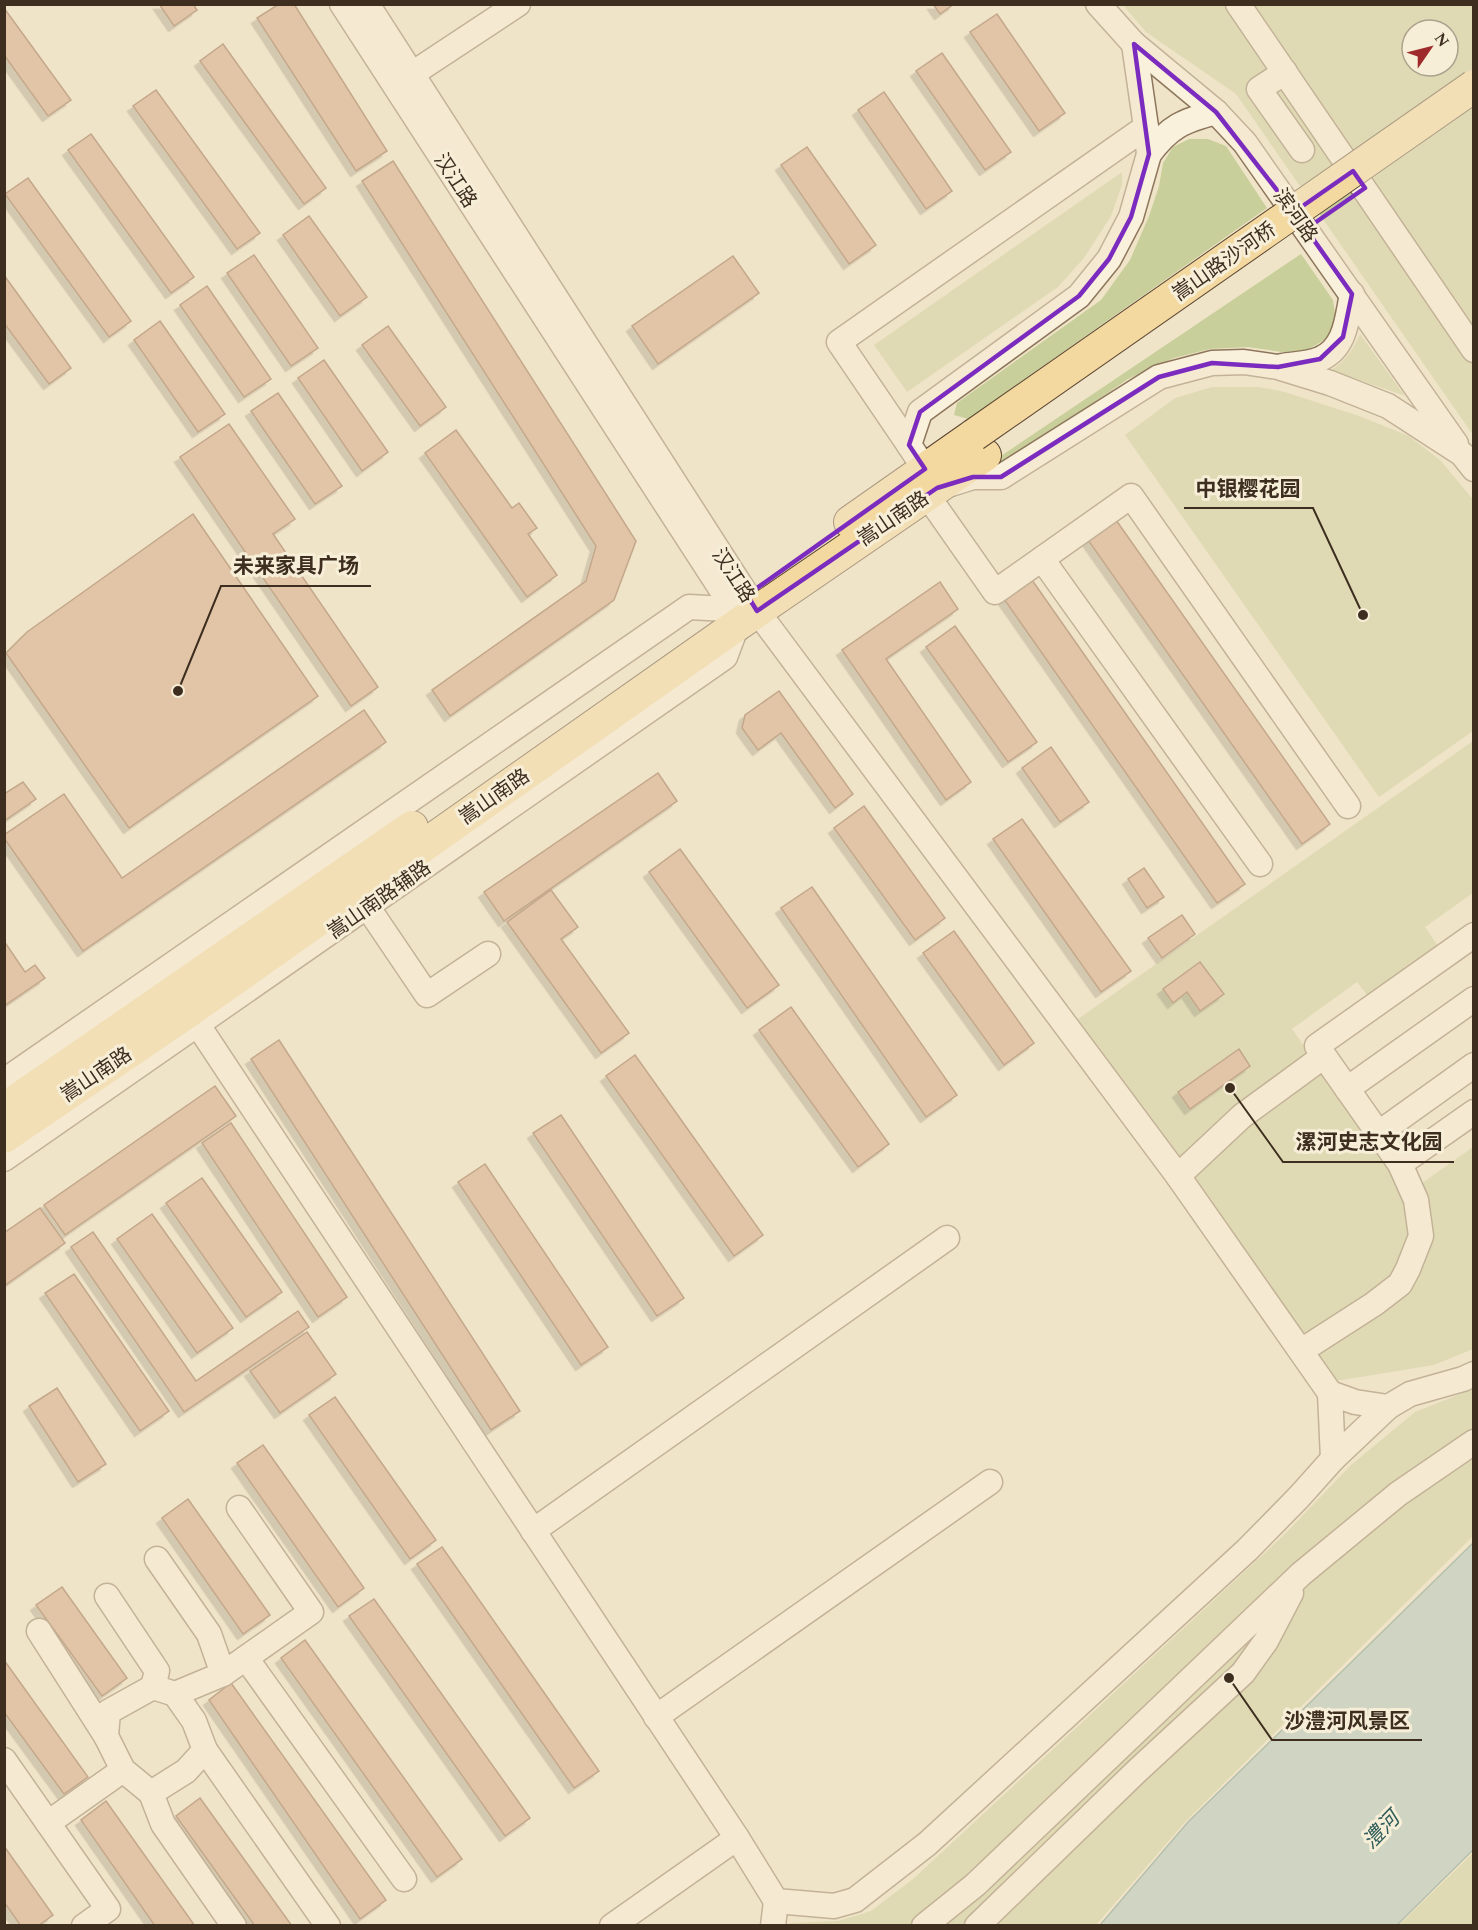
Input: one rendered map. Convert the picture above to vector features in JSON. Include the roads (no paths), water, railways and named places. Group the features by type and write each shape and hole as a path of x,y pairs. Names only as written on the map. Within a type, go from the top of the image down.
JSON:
{"main road":[{"name":"嵩山路沙河桥","path":"979,445 1473,86"},
{"name":"嵩山路沙河桥","path":"979,445 1473,112"},
{"name":"嵩山南路","path":"4,1137 356,891 924,474 979,445"},
{"name":"嵩山南路","path":"4,1109 126,1026 188,1009"}],"street":[{"name":"汉江路","path":"342,4 740,609"},
{"name":"汉江路","path":"368,4 740,609"},
{"path":"412,74 518,4"},
{"name":"滨河路","path":"1098,4 1134,44 1216,112 1245,142 1468,461"},
{"path":"1238,4 1473,350"},
{"path":"1134,44 1149,154"},
{"path":"1285,72 1259,89 1302,150"},
{"path":"924,474 920,412 1079,296 1109,259 1131,217 1149,154 1161,138 1186,120 1216,112"},
{"path":"1146,127 839,342 924,474 995,592 1131,496 1348,806"},
{"path":"1278,367 1320,359 1335,348 1343,337 1352,294"},
{"path":"924,474 1001,477 1159,377 1212,363 1244,362 1278,367 1330,383 1389,406 1468,461"},
{"path":"1042,559 1260,864"},
{"path":"4,1081 689,607 740,609 1179,1176 1330,1393 1333,1459"},
{"path":"356,891 427,995 488,954"},
{"name":"嵩山南路辅路","path":"4,1159 188,1009 356,891"},
{"path":"1301,1351 1383,1298 1400,1284 1421,1236 1416,1200 1400,1164 1317,1046 1473,935"},
{"path":"1347,1089 1473,999"},
{"path":"188,1009 737,1838 777,1901 773,1926"},
{"path":"92,1020 126,1026"},
{"path":"1179,1176 1242,1116 1324,1056"},
{"path":"1379,1133 1473,1065"},
{"path":"1400,1164 1473,1112"},
{"path":"533,1531 947,1238"},
{"path":"777,1901 834,1906 855,1900 909,1859 962,1812 1247,1550 1333,1459 1388,1407 1410,1394 1473,1374"},
{"path":"1330,1393 1355,1402 1388,1407"},
{"path":"924,1926 975,1885 1301,1575 1398,1494 1473,1442"},
{"path":"657,1717 990,1482"},
{"path":"106,1736 108,1712 164,1690 223,1674 311,1612 239,1508"},
{"path":"157,1559 209,1634 223,1674"},
{"path":"977,1926 1138,1770 1243,1673 1266,1641 1301,1575"},
{"path":"107,1596 157,1671 164,1690 194,1721 205,1750 328,1926"},
{"path":"39,1631 106,1736 123,1770 151,1793 163,1824 234,1926"},
{"path":"246,1658 404,1879"},
{"path":"151,1793 186,1771 205,1750"},
{"path":"4,1760 108,1909 84,1926"},
{"path":"48,1823 123,1770"},
{"path":"612,1926 737,1838"}],"water":[{"name":"澧河","path":"1473,1543 1473,1850 1397,1925 1100,1925 1188,1822"}],"place":[{"name":"中银樱花园","path":"1363,615"},
{"name":"未来家具广场","path":"178,691"},
{"name":"漯河史志文化园","path":"1230,1088"},
{"name":"沙澧河风景区","path":"1229,1678"}]}
